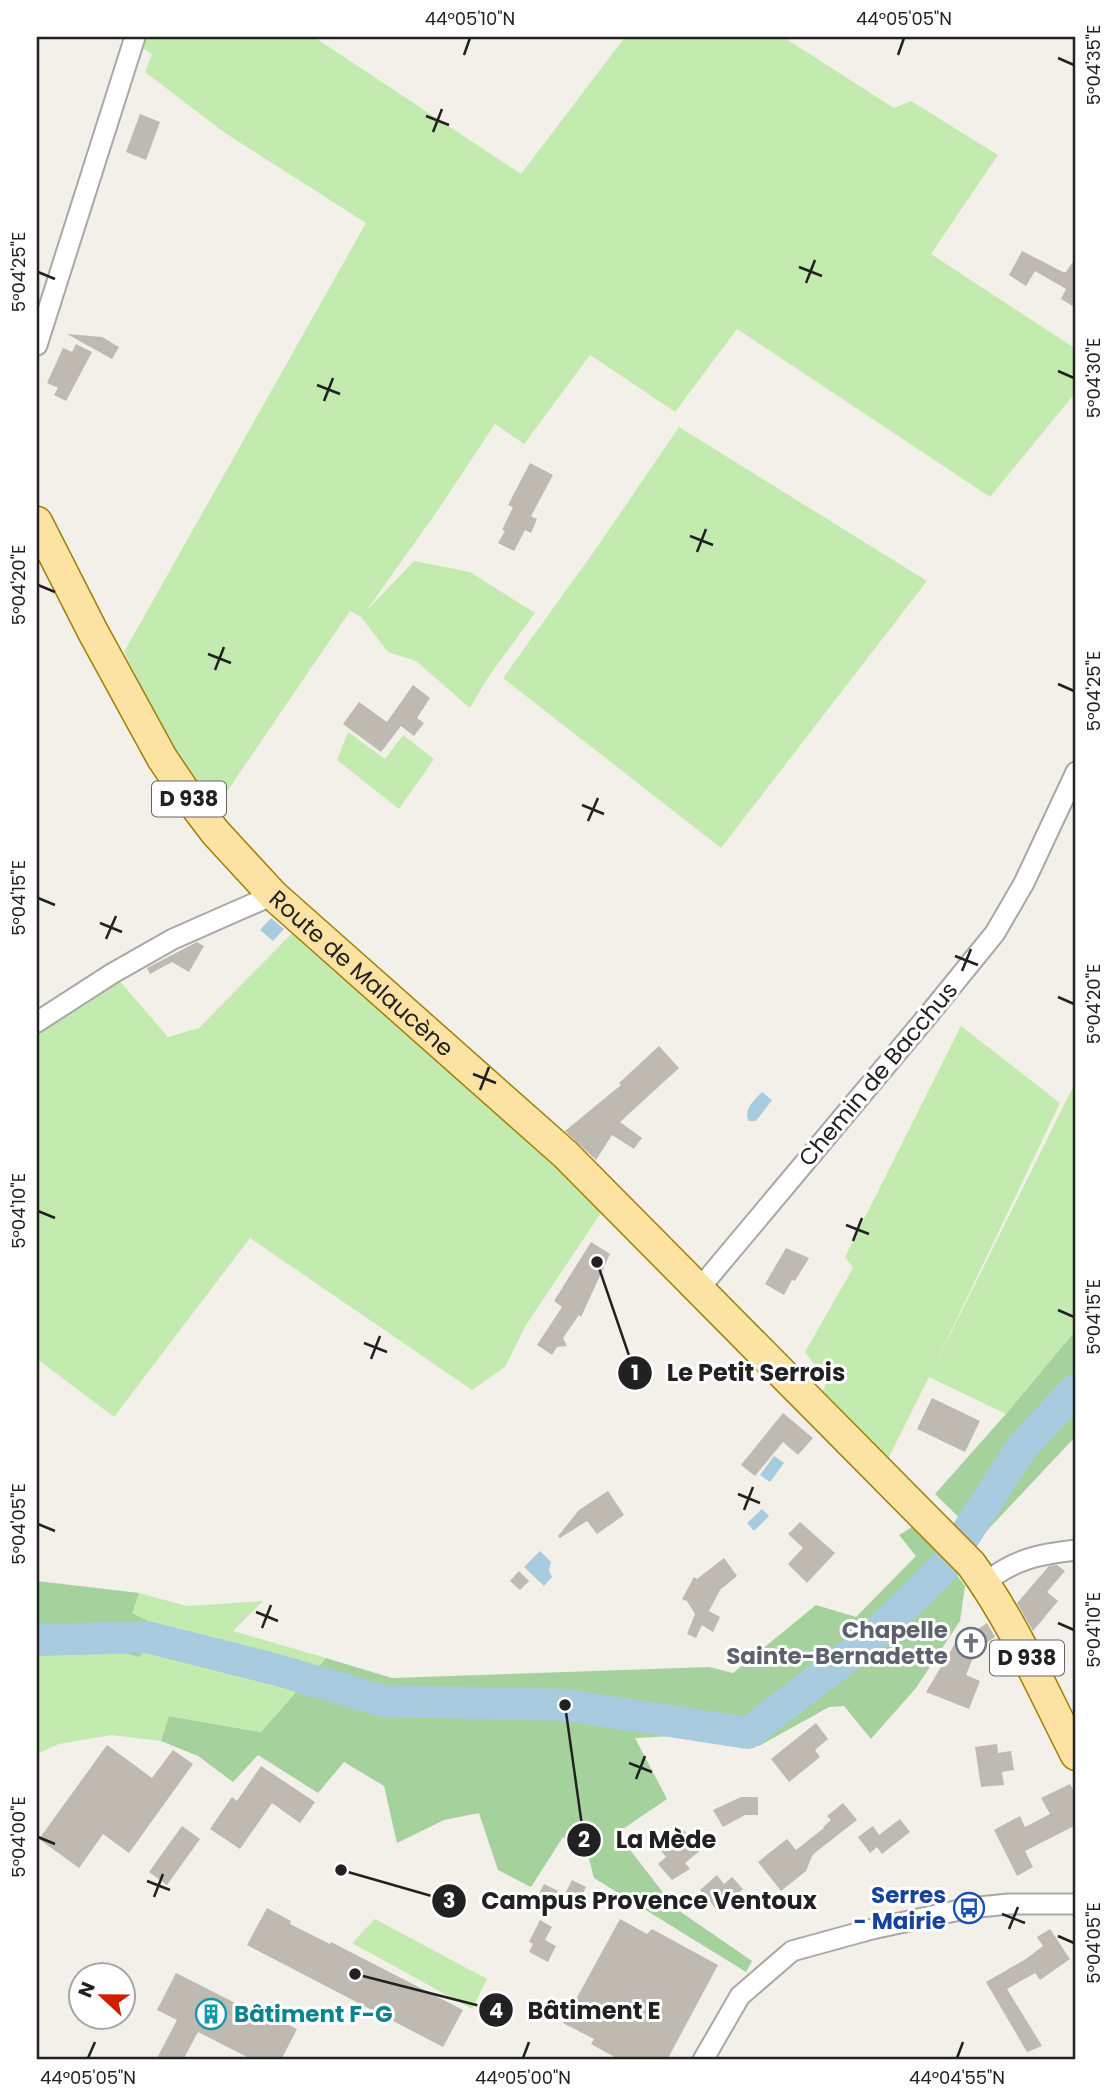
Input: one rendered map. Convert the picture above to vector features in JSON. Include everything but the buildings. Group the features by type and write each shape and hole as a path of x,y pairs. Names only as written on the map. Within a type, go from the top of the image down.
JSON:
{"main road":[{"name":"Route de Malaucène","path":"37,522 162,758 215,832 273,895 522,1114 948,1539 978,1574"},
{"name":"D 938","path":"978,1574 1018,1640 1076,1755"}],"street":[{"path":"37,345 135,37"},
{"name":"Chemin de Bacchus","path":"699,1289 995,933 1024,883 1076,772"},
{"path":"37,1022 113,972 173,939 273,895"},
{"path":"978,1574 1026,1558 1076,1550"},
{"path":"703,2060 740,1996 792,1951 872,1928 969,1908 1009,1904 1076,1904"}],"green space":[{"path":"142,37 314,37 521,174 625,37 783,37 894,108 911,101 998,155 931,254 1076,349 1076,392 990,497 737,329 675,412 590,355 524,444 495,424 366,611 414,561 470,572 535,613 489,676 470,708 416,661 388,652 361,617 350,611 215,809 176,757 124,652 366,223 225,133 145,72 152,54 139,46"},
{"path":"679,427 927,581 721,848 503,678"},
{"path":"348,732 385,759 403,735 434,759 399,809 337,760"},
{"path":"297,928 605,1207 526,1325 505,1367 472,1390 250,1238 114,1417 37,1359 37,1030 117,978 168,1037 199,1028"},
{"path":"961,1026 1060,1103 932,1371 1076,1081 1076,1330 1006,1414 929,1377 888,1459 823,1391 827,1381 805,1352 853,1268 845,1257"},
{"path":"1076,1330 1076,1436 980,1538 935,1494"},
{"path":"917,1524 965,1586 960,1621 916,1688 871,1739 844,1706 829,1707 759,1746 691,1735 635,1738 667,1799 617,1833 675,1908 752,1961 746,1972 594,1878 587,1851 563,1837 531,1887 498,1870 479,1813 444,1820 397,1843 384,1786 344,1762 318,1793 258,1755 233,1782 198,1756 161,1741 169,1716 261,1732 326,1658 392,1678 709,1667 733,1673 816,1605 856,1617 916,1556 899,1535"},
{"path":"37,1581 139,1593 132,1613 163,1629 139,1657 73,1639 37,1640"},
{"path":"139,1593 187,1606 263,1601 233,1631 326,1658 261,1732 170,1716 161,1741 111,1735 59,1744 37,1754 37,1640 73,1639 139,1656 131,1613"},
{"path":"375,1919 487,1979 472,2009 352,1943"}],"water":[{"path":"271,918 284,929 273,941 260,930"},
{"path":"762,1092 772,1100 756,1121 749,1121 748,1109"},
{"path":"774,1456 784,1463 770,1482 760,1475"},
{"path":"762,1509 769,1516 754,1531 747,1523"},
{"path":"540,1551 551,1562 549,1570 552,1577 544,1586 524,1567"}],"waterway":[{"path":"37,1640 147,1637 274,1669 383,1701 565,1705 748,1733 871,1639 945,1566 1023,1446 1076,1389"}],"place":[{"name":"Le Petit Serrois","path":"597,1262"},
{"name":"Chapelle Sainte-Bernadette","path":"971,1643"},
{"name":"La Mède","path":"565,1705"},
{"name":"Campus Provence Ventoux","path":"341,1870"},
{"name":"Serres - Mairie","path":"969,1908"},
{"name":"Bâtiment E","path":"355,1974"},
{"name":"Bâtiment F-G","path":"211,2014"}]}
